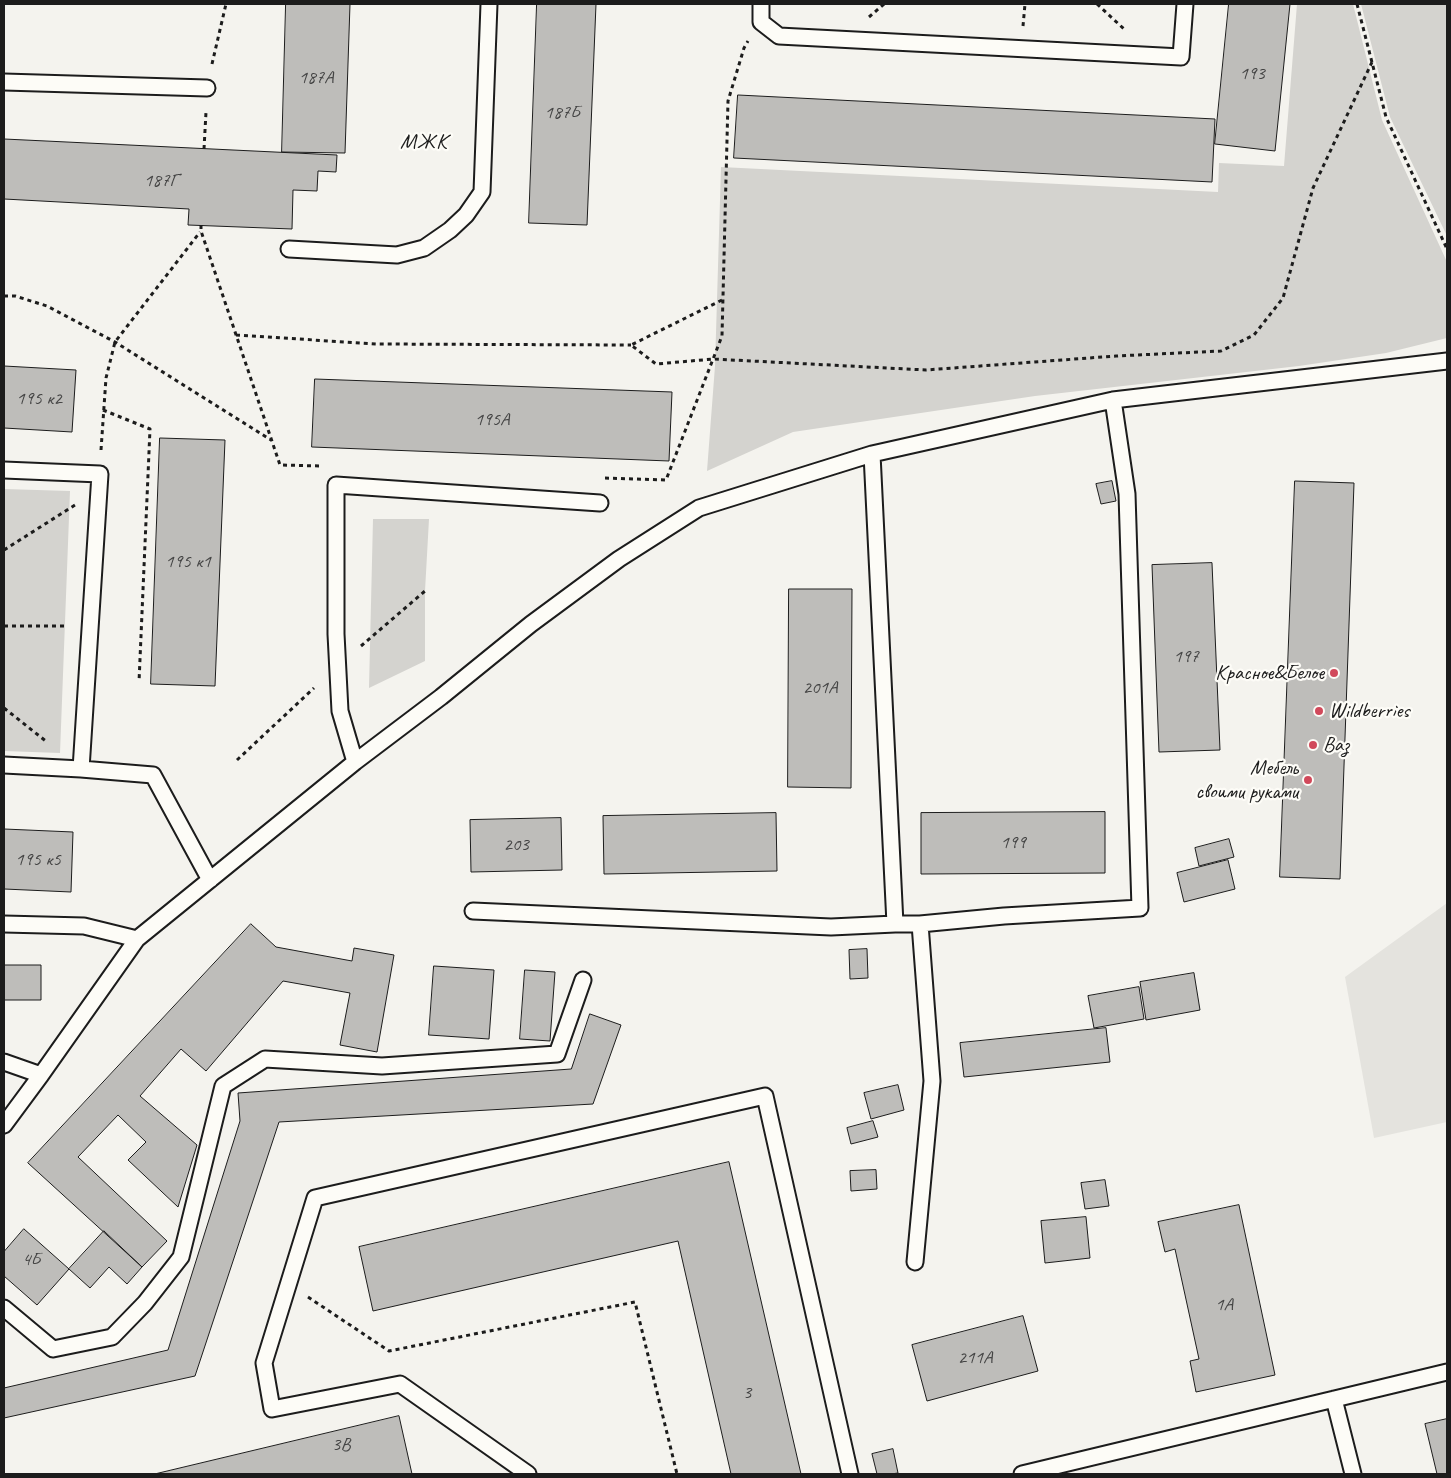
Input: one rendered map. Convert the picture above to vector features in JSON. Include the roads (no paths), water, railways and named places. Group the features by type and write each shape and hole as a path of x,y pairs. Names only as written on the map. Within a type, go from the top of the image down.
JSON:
{"lane":[{"path":"289,249 397,255 424,248 450,230 466,214 482,192 489,4"},
{"path":"762,4 761,22 779,36 1181,57 1185,4"},
{"path":"4,82 207,88"},
{"path":"4,1125 137,939 355,762 441,697 531,624 611,565 699,508 872,454 1113,400 1447,361"},
{"path":"473,911 831,926 920,924 1004,916 1140,908 1127,494 1113,400"},
{"path":"872,454 895,924"},
{"path":"4,470 100,474 81,768"},
{"path":"355,762 340,710 336,634 336,484 600,503"},
{"path":"4,765 81,768 153,775 210,880"},
{"path":"4,924 84,926 137,939"},
{"path":"915,1262 932,1081 920,924"},
{"path":"4,1308 52,1349 112,1337 145,1303 181,1257 223,1086 265,1059 382,1066 557,1054 583,980"},
{"path":"4,1062 41,1075"},
{"path":"528,1474 400,1384 272,1408 264,1363 315,1198 765,1096 850,1474"},
{"path":"1022,1474 1447,1372"},
{"path":"1334,1400 1353,1474"}],"place":[{"name":"Красное&Белое","path":"1334,673"},
{"name":"Wildberries","path":"1319,711"},
{"name":"Ваз","path":"1313,745"},
{"name":"Мебель своими руками","path":"1308,780"}],"district":[{"name":"МЖК","path":"424,142"}]}
